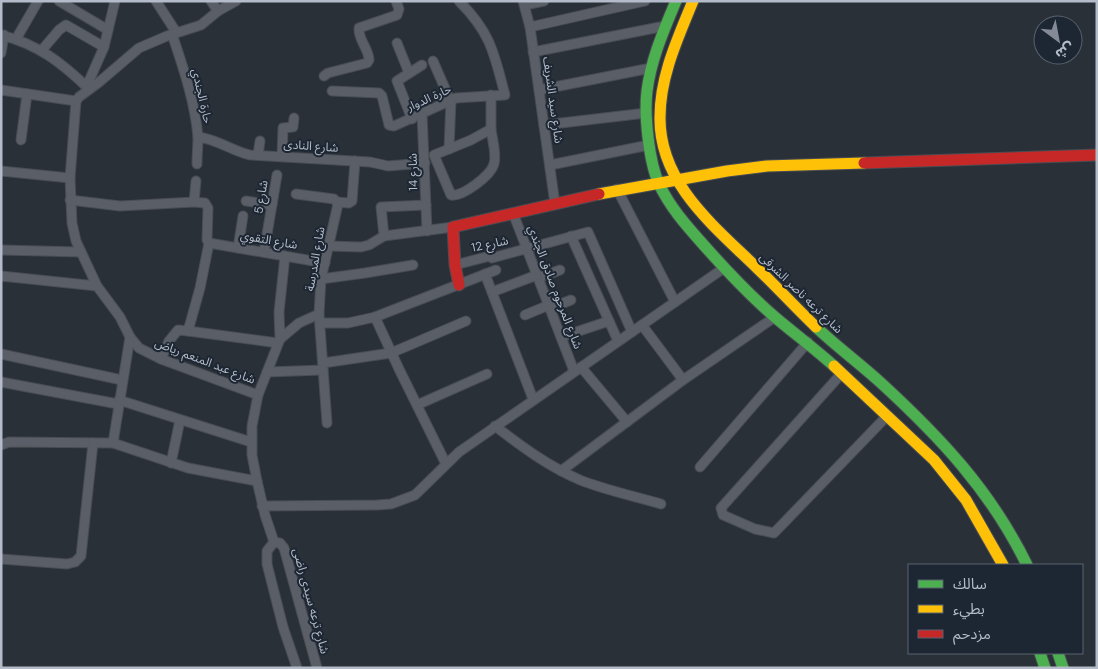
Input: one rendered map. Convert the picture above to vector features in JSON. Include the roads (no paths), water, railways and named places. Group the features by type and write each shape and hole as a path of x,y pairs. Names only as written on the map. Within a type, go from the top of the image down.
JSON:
{"street":[{"path":"16,39 38,1"},
{"path":"59,1 108,30"},
{"path":"88,89 89,80 104,47 115,1"},
{"name":"حارة الجندي","path":"156,1 174,33 194,110 198,137 197,164"},
{"path":"211,1 218,11"},
{"path":"1,90 76,101 139,48 174,33 201,25 218,11 236,1"},
{"path":"324,76 328,73 367,63 369,56 358,32 359,28 397,15 399,9 396,1"},
{"name":"حارة الدوار","path":"332,91 379,93 382,96 389,125 394,126 460,97 505,94 493,49 482,27 459,1"},
{"path":"524,3 544,1"},
{"path":"530,27 645,1"},
{"name":"شارع ترعه ناصر الشرقى","path":"693,1 661,94 661,138 665,152 683,192 704,217 828,339 887,388 953,454 980,486 1004,520 1027,564"},
{"name":"شارع سيد الشريف","path":"524,3 530,27 555,204"},
{"path":"672,3 686,20"},
{"path":"672,3 651,68 646,113 649,145 658,182 677,215 724,268 775,317 808,342 934,460 952,480 966,500 1002,564"},
{"path":"42,50 59,30 66,26 104,47"},
{"path":"533,52 665,26"},
{"path":"1,53 2,35 16,39 42,50 74,75 88,89"},
{"path":"397,43 409,73"},
{"path":"433,61 450,100 449,149"},
{"path":"412,119 397,82 422,65"},
{"path":"539,90 651,68"},
{"path":"21,140 27,94"},
{"path":"491,96 494,166 479,182 456,195 451,195 434,155 471,140 491,129"},
{"name":"شارع عبد المنعم رياض","path":"76,101 70,178 72,223 81,252 97,286 120,317 130,338 138,348 161,359 258,396"},
{"path":"544,125 646,113"},
{"name":"شارع 14","path":"422,114 427,231"},
{"path":"282,156 283,128 293,127 294,118"},
{"name":"شارع النادى","path":"198,137 217,142 244,154 370,162 388,166 425,163"},
{"path":"258,155 260,141"},
{"path":"550,165 649,145"},
{"path":"328,246 361,247 369,245 384,236 453,227 617,190 720,170 766,166 1097,155"},
{"path":"296,194 349,203 352,201 355,161"},
{"path":"1,171 70,178"},
{"name":"شارع 5","path":"264,252 277,175"},
{"path":"194,202 196,181"},
{"path":"617,190 675,302"},
{"path":"70,200 120,206 194,202 205,203 208,206 207,240 209,243 200,288 188,331"},
{"path":"246,201 272,205"},
{"name":"شارع المدرسة","path":"327,423 319,318 322,279 338,206 337,202"},
{"path":"384,236 381,207 426,205"},
{"name":"شارع المرحوم صادق الجندي","path":"513,213 561,337 577,369 627,422"},
{"path":"238,248 243,216"},
{"path":"453,227 459,285"},
{"name":"شارع 12","path":"456,265 490,256 492,258 588,232 632,332"},
{"path":"571,236 618,341"},
{"name":"شارع التقوي","path":"209,243 325,262"},
{"path":"1,250 81,252"},
{"name":"شارع ترعه سيدى راضى","path":"285,256 279,312 279,341 258,396 253,418 251,442 262,506 274,542 280,543 284,548 317,668"},
{"path":"322,279 413,265"},
{"path":"262,506 391,504 415,495 459,452 724,268"},
{"path":"161,359 169,341 178,330 279,341 298,323 319,318 348,323 375,317 496,270"},
{"path":"492,292 560,270"},
{"path":"485,274 533,399"},
{"path":"1,276 97,286"},
{"path":"525,315 571,300"},
{"path":"375,317 446,464"},
{"path":"561,471 683,380 775,317"},
{"path":"267,372 323,367 391,353 466,321"},
{"path":"561,337 609,321"},
{"path":"642,325 683,380"},
{"path":"113,443 118,402 130,338"},
{"path":"700,467 808,342"},
{"path":"1,354 122,380"},
{"path":"842,373 721,508 723,515 755,529 774,534 886,416"},
{"path":"417,405 487,374"},
{"path":"1,382 118,402 251,442"},
{"path":"171,463 180,420"},
{"path":"495,426 539,459 561,471 582,480 661,504"},
{"path":"1,445 9,442 113,443 188,468 257,481"},
{"path":"1,560 67,564 79,559 81,556 93,442"},
{"path":"274,542 267,551 267,564 283,628 297,668"},
{"path":"1040,654 1045,668"},
{"path":"1058,654 1062,668"}]}
